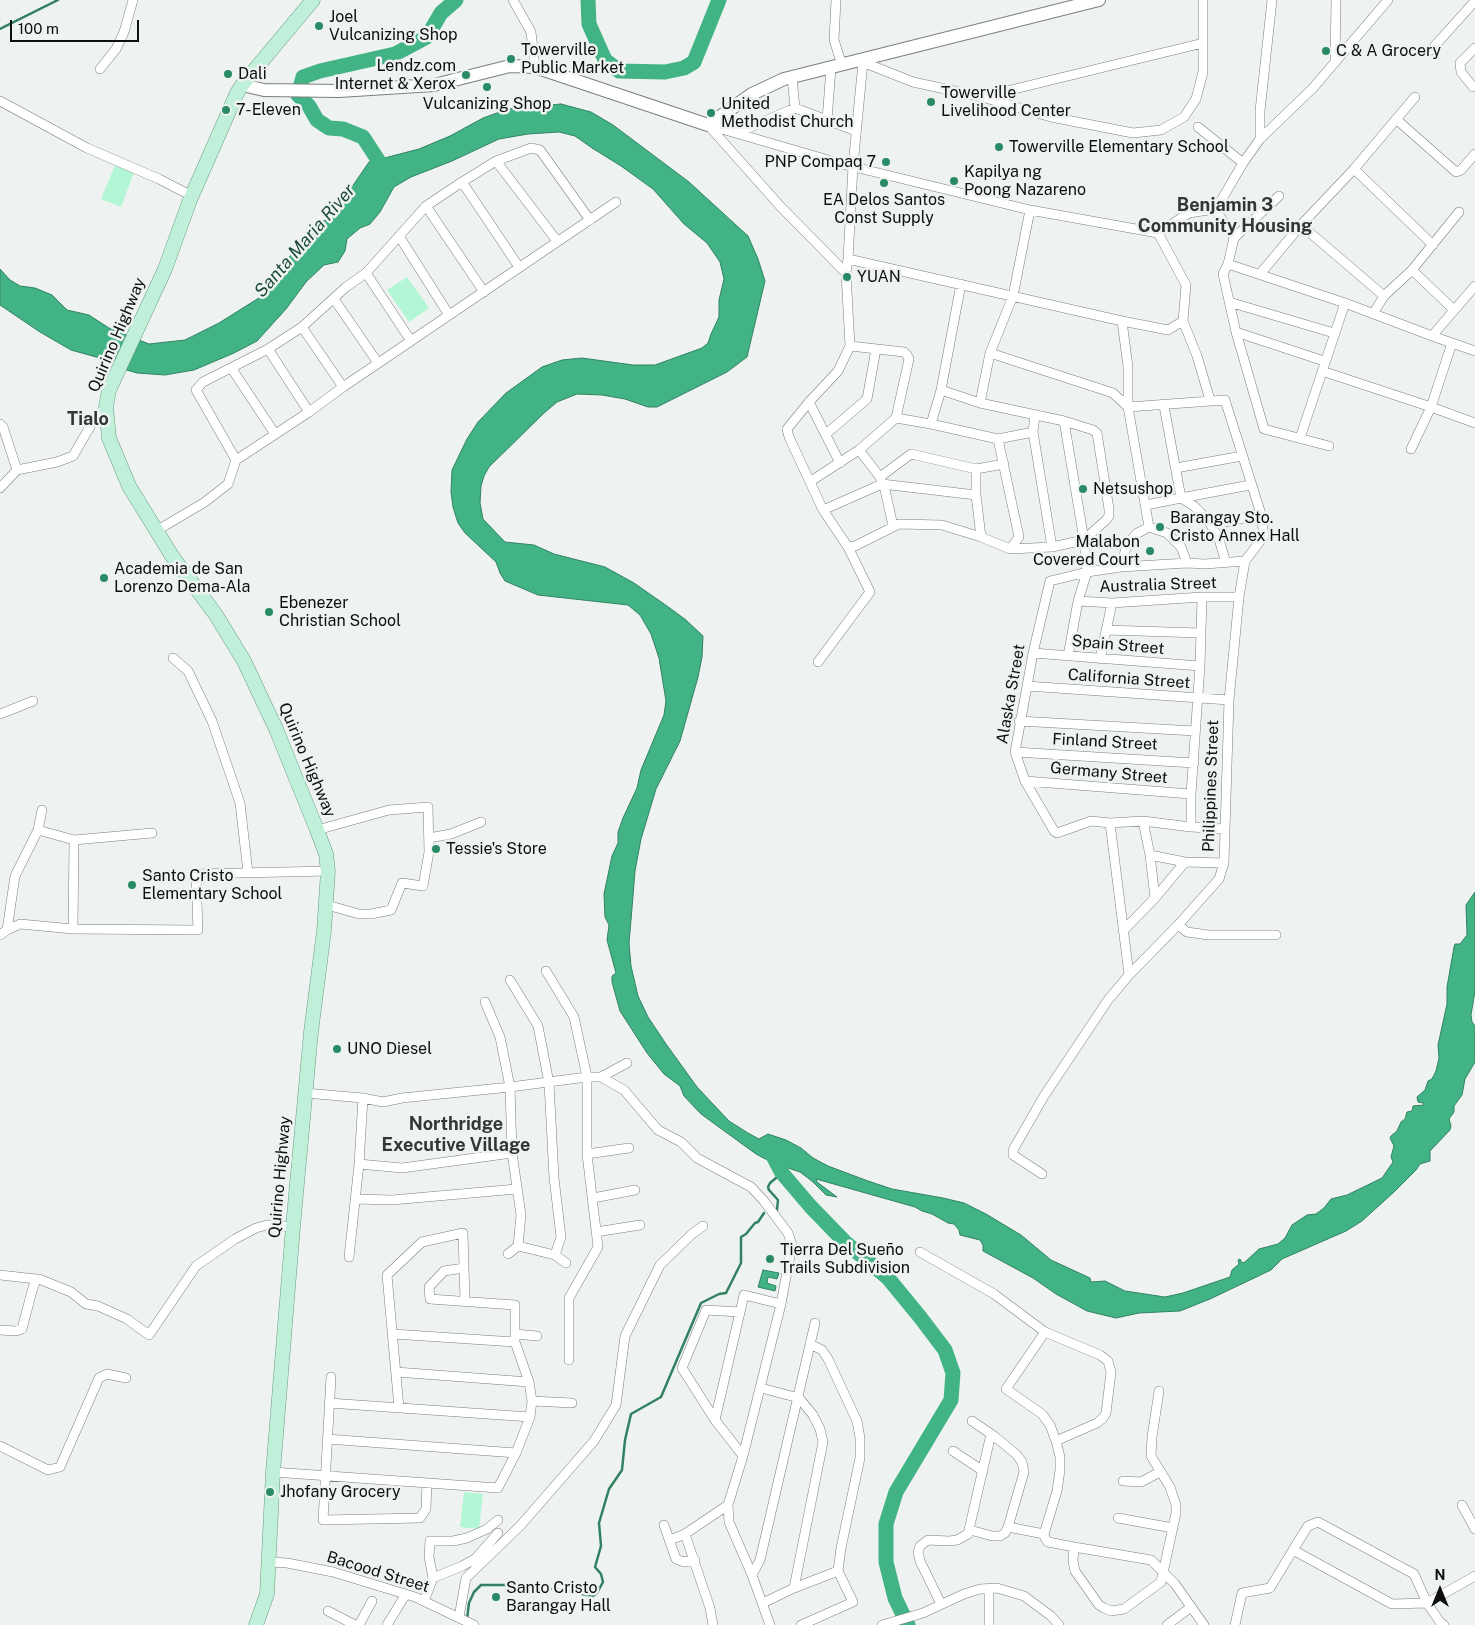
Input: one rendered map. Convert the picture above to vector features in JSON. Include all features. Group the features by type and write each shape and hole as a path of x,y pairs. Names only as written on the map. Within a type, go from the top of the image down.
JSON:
{"main road":[{"name":"Quirino Highway","path":"256,1625 267,1594 273,1472 293,1227 305,1093 326,905 328,871 326,854 276,729 244,661 216,615 182,570 156,531 129,486 109,438 106,407 109,390 165,269 192,196 242,85 313,0"}],"street":[{"path":"100,69 116,49 124,32 133,0"},
{"path":"513,0 531,32 535,67"},
{"path":"827,120 836,67 834,40 836,0"},
{"path":"708,125 752,94 784,79 862,62 1099,0"},
{"path":"862,62 914,82 982,97 1052,117 1133,133 1161,130 1184,117 1196,99 1203,72 1203,0"},
{"path":"1260,139 1260,111 1272,0"},
{"path":"1334,61 1336,0"},
{"path":"242,85 264,90 339,91 434,85 510,66 535,67 708,125 853,166 1030,210 1158,233 1189,213 1215,209 1260,139 1312,88 1388,0"},
{"path":"1431,50 1475,1"},
{"path":"982,97 1203,42"},
{"path":"1472,87 1461,72 1460,63 1475,48"},
{"path":"818,662 870,592 870,588 848,547 823,510 787,429 808,402 838,371 850,346 846,273 862,62"},
{"path":"792,77 795,108"},
{"path":"1260,274 1416,97"},
{"path":"0,102 87,148 159,179 192,196"},
{"path":"737,133 795,108 856,131"},
{"path":"1396,119 1456,172 1461,170 1475,154"},
{"path":"708,125 780,206 846,273"},
{"path":"1198,127 1243,163"},
{"path":"236,460 196,390 203,382 268,350 302,328 346,287 366,272 426,206 496,160 531,148 540,150 590,220"},
{"path":"496,160 557,241"},
{"path":"1354,168 1433,245"},
{"path":"462,182 518,267"},
{"path":"1279,196 1234,238 1228,264 1223,274 1236,332 1264,429 1329,446"},
{"path":"156,531 205,502 228,484 236,460 616,202"},
{"path":"426,206 484,292"},
{"path":"1215,209 1234,238"},
{"path":"980,402 990,354 1012,296 1030,210"},
{"path":"1374,314 1384,296 1412,270 1459,212"},
{"path":"1301,226 1384,296"},
{"path":"1158,233 1186,285 1183,321 1197,356 1210,400"},
{"path":"399,236 449,315"},
{"path":"848,259 1168,330 1183,321"},
{"path":"1228,264 1345,303 1475,351"},
{"path":"1412,270 1454,310"},
{"path":"366,272 411,341"},
{"path":"931,424 941,390 961,284"},
{"path":"1432,336 1475,286"},
{"path":"334,299 378,363"},
{"path":"1229,302 1334,334"},
{"path":"1300,438 1324,361 1345,303"},
{"path":"1122,321 1128,367 1128,407 1149,527"},
{"path":"302,328 343,386"},
{"path":"1236,332 1324,361"},
{"path":"1412,450 1431,407 1452,343"},
{"path":"811,481 859,450 896,418 909,359 907,355 904,352 850,346"},
{"path":"826,434 867,399 876,349"},
{"path":"268,350 309,412"},
{"path":"990,354 1113,393 1128,407 1164,406 1225,400 1250,485 1261,514 1264,536 1246,562 1121,567 1087,572"},
{"path":"232,369 275,434"},
{"path":"1322,371 1475,423"},
{"path":"848,547 855,546 899,524 942,525 981,537 1010,549 1052,547 1084,540 1109,516 1097,433 1064,421 980,402 941,390"},
{"path":"808,402 840,463"},
{"path":"1164,406 1181,498 1194,506 1211,525 1219,539 1226,563"},
{"path":"0,488 17,470 57,462 73,456 95,418 106,407"},
{"path":"1035,415 1033,432 1052,547"},
{"path":"896,418 998,439 1033,432"},
{"path":"1064,421 1084,540 1087,572 1078,601 1068,656"},
{"path":"0,424 3,427 17,470"},
{"path":"998,439 1019,537 1010,549"},
{"path":"859,450 886,490 893,526"},
{"path":"823,510 881,481 911,454 976,469 1004,464"},
{"path":"1176,468 1242,456"},
{"path":"976,469 976,494 981,537"},
{"path":"881,481 976,494"},
{"path":"1146,505 1250,485"},
{"path":"1211,525 1261,514"},
{"path":"1121,567 1127,544 1136,534 1149,527 1166,533 1172,538 1181,547 1187,563"},
{"name":"Philippines Street","path":"1042,1174 1012,1155 1013,1150 1044,1096 1102,1008 1129,975 1178,925 1219,879 1224,863 1229,700 1239,597 1246,562"},
{"name":"Alaska Street","path":"1087,572 1050,581 1033,653 1015,752 1025,781 1054,831 1057,833 1091,821 1110,823"},
{"path":"1192,827 1191,794 1200,666 1202,597"},
{"name":"Australia Street","path":"1078,601 1112,603 1202,597 1239,597"},
{"path":"1100,659 1112,603"},
{"path":"1106,630 1200,633"},
{"name":"Spain Street","path":"1033,653 1200,666"},
{"path":"173,658 188,671 212,721 240,803 248,873"},
{"name":"California Street","path":"1027,686 1229,700"},
{"path":"0,714 33,701"},
{"path":"1020,721 1195,731"},
{"name":"Finland Street","path":"1015,752 1194,763"},
{"name":"Germany Street","path":"1025,781 1191,794"},
{"path":"317,830 389,810 428,807 429,838 423,886 402,883 390,910 371,914 359,914 326,905"},
{"path":"3,932 15,876 38,830 42,810"},
{"path":"1129,975 1110,823 1144,821 1192,827 1224,828"},
{"path":"1144,821 1155,898"},
{"path":"429,838 452,834 481,822"},
{"path":"38,830 74,840 152,833"},
{"path":"73,929 74,840"},
{"path":"1150,855 1186,862 1224,863"},
{"path":"1123,931 1186,862"},
{"path":"3,932 20,924 73,929 198,930 196,874 328,871"},
{"path":"1178,925 1187,932 1208,935 1276,935"},
{"path":"546,971 574,1017 587,1077 587,1154 598,1247 569,1298 569,1360"},
{"path":"510,980 538,1026 549,1083 554,1178 561,1237 555,1255"},
{"path":"486,1002 500,1037 510,1087 512,1153 522,1215 518,1246 508,1254"},
{"path":"602,1077 626,1062"},
{"path":"305,1093 363,1098 383,1102 402,1098 549,1083 587,1077 602,1077 624,1090 658,1130 680,1142 697,1158 751,1187 764,1201 788,1233 792,1246 781,1304 761,1388 728,1505 729,1522 752,1575 770,1625"},
{"path":"349,1257 359,1164 363,1098"},
{"path":"587,1154 629,1148"},
{"path":"359,1164 402,1168 512,1153"},
{"path":"355,1199 392,1200 518,1188"},
{"path":"593,1198 635,1190"},
{"path":"0,1275 36,1279 71,1292 86,1304 98,1306 127,1319 149,1335 196,1266 234,1240 256,1228 267,1225 293,1227"},
{"path":"596,1232 640,1225"},
{"path":"460,1618 466,1578 520,1526 594,1441 616,1405 625,1336 660,1265 702,1226"},
{"path":"399,1408 386,1275 422,1242 464,1234 465,1301"},
{"path":"518,1246 555,1255 566,1263"},
{"path":"920,1252 994,1294 1045,1332 1100,1355 1108,1361 1111,1372 1106,1413 1103,1418 1097,1423 1056,1441"},
{"path":"273,1472 498,1488 516,1453 530,1417 532,1401 529,1382 515,1338 515,1305 430,1299 429,1287 444,1271 464,1268"},
{"path":"0,1330 16,1331 22,1329 36,1279"},
{"path":"716,1420 744,1295 781,1304"},
{"path":"740,1312 706,1310 682,1368 716,1420 743,1456"},
{"path":"752,1575 760,1560 815,1323"},
{"path":"1045,1332 1006,1388 1042,1414 1050,1425 1056,1441 1060,1457 1060,1470 1057,1491 1044,1534 1045,1538 1048,1542 1151,1560 1175,1584 1204,1625"},
{"path":"393,1334 515,1338 537,1336"},
{"path":"801,1625 854,1602 838,1571 840,1548 860,1458 860,1438 857,1421 828,1359 822,1350 810,1344"},
{"path":"396,1372 529,1382"},
{"path":"0,1446 48,1470 60,1467 99,1378 107,1374 126,1378"},
{"path":"331,1377 323,1520 420,1518 426,1509 427,1483"},
{"path":"761,1388 798,1398 813,1415 820,1429 823,1442 794,1588"},
{"path":"1074,1547 1073,1561 1075,1571 1099,1604 1111,1611 1124,1609 1161,1582 1176,1505 1170,1487 1151,1456 1159,1391"},
{"path":"532,1401 572,1403"},
{"path":"329,1402 530,1417"},
{"path":"970,1530 1000,1536 1005,1533 1024,1472 1022,1462 1016,1454 972,1421"},
{"path":"941,1604 920,1561 918,1552 920,1546 928,1540 944,1542 957,1540 968,1534 991,1434"},
{"path":"327,1439 516,1453"},
{"path":"952,1451 983,1471"},
{"path":"1123,1481 1141,1482 1160,1472"},
{"path":"670,1540 685,1534 728,1505"},
{"path":"1462,1505 1475,1529"},
{"path":"1118,1518 1173,1528"},
{"path":"424,1601 433,1578 429,1557 431,1540 453,1542 487,1529 498,1520"},
{"path":"1235,1625 1242,1593 1270,1588 1308,1526 1318,1522 1414,1574 1427,1603 1444,1625"},
{"path":"664,1525 676,1559 684,1562 695,1560"},
{"path":"1008,1527 1044,1534"},
{"path":"433,1578 475,1559 498,1533"},
{"path":"685,1534 710,1608 713,1625"},
{"path":"1293,1550 1392,1604 1427,1603 1475,1576"},
{"name":"Bacood Street","path":"268,1562 287,1563 332,1572 415,1597 473,1624"},
{"path":"763,1603 794,1588 838,1571"},
{"path":"883,1625 923,1613 964,1594 980,1589 1012,1592 1024,1596 1037,1604 1058,1625"},
{"path":"989,1589 989,1625"},
{"path":"388,1625 404,1597"},
{"path":"359,1625 372,1600"},
{"path":"1167,1625 1191,1607"},
{"path":"328,1611 355,1625"}],"shaded area":[{"path":"116,163 135,170 121,207 101,199"},
{"path":"407,277 429,308 409,322 387,290"},
{"path":"464,1492 483,1494 479,1529 460,1527"}],"water":[{"name":"Santa Maria River","path":"561,104 591,112 613,125 689,182 748,236 765,281 747,357 727,372 657,407 648,407 625,399 602,395 577,394 557,402 489,467 481,486 480,503 483,519 505,542 534,545 554,554 605,567 634,583 667,606 703,636 702,657 698,677 680,741 656,789 641,839 635,871 629,943 631,966 638,996 648,1017 666,1044 697,1087 729,1121 759,1139 768,1134 786,1140 828,1166 892,1189 964,1203 1021,1235 1051,1260 1090,1278 1091,1282 1105,1281 1125,1291 1165,1297 1230,1277 1232,1270 1239,1264 1238,1260 1240,1259 1242,1263 1245,1262 1259,1249 1278,1244 1285,1238 1292,1225 1307,1215 1316,1214 1331,1199 1347,1195 1382,1178 1393,1162 1391,1157 1394,1146 1390,1138 1391,1136 1405,1119 1407,1112 1412,1111 1413,1106 1424,1105 1418,1102 1417,1097 1425,1090 1428,1081 1432,1079 1436,1071 1439,1058 1438,1045 1447,1004 1447,987 1454,947 1455,944 1460,944 1467,935 1466,905 1475,892 1475,991 1471,1015 1475,1026 1475,1062 1465,1079 1462,1095 1454,1106 1454,1112 1449,1119 1450,1130 1430,1151 1430,1161 1420,1164 1394,1192 1362,1221 1346,1231 1282,1259 1271,1270 1180,1311 1139,1313 1116,1318 1087,1311 1056,1294 1033,1278 983,1251 983,1245 980,1240 960,1235 959,1230 954,1224 948,1223 932,1214 915,1207 816,1179 817,1182 837,1197 826,1195 800,1172 773,1163 756,1154 701,1114 684,1096 680,1086 664,1074 647,1053 620,1011 612,982 612,976 616,973 607,940 609,925 605,917 604,894 612,856 618,843 618,832 637,788 641,770 664,715 666,701 659,658 651,634 640,615 628,605 538,595 505,581 496,562 465,533 458,523 451,492 452,470 467,439 478,422 506,393 542,367 562,360 582,358 633,365 655,365 702,348 708,343 719,317 719,300 724,279 720,262 707,243 684,224 653,189 621,166 575,136 559,132 528,134 499,139 452,161 411,177 394,187 380,212 370,224 360,228 347,239 345,251 338,262 324,265 306,282 286,309 257,341 194,370 165,375 137,373 116,367 107,360 71,350 0,305 0,269 10,280 20,286 35,288 52,295 67,310 89,315 109,328 149,344 185,340 219,323 270,291 272,278 277,269 313,233 318,222 331,219 332,203 343,200 369,162 419,149 450,136 483,118 508,109"},
{"path":"763,1270 779,1273 777,1279 768,1277 767,1283 776,1286 775,1291 758,1287"}],"waterway":[{"path":"0,29 58,0"},
{"path":"392,169 380,163 363,137 343,129 329,128 317,120 309,106 298,95 303,77 320,71 395,54 427,37 441,13 456,0"},
{"path":"588,0 589,24 605,60 619,71 665,72 684,68 694,62 719,0"},
{"path":"773,1156 782,1173 811,1207 845,1242 888,1278 945,1350 953,1373 951,1400 896,1492 886,1524 886,1562 895,1598 908,1625"},
{"path":"777,1210 778,1200 768,1187 782,1173"},
{"path":"467,1619 469,1603 474,1592 481,1585 530,1585 593,1596 597,1593 603,1582 601,1574 595,1567 601,1546 599,1523 609,1489 622,1470 625,1440 631,1414 661,1397 701,1303 719,1294 726,1293 741,1263 741,1237 758,1222 764,1213"}],"place":[{"name":"Joel Vulcanizing Shop","path":"319,26"},
{"name":"C & A Grocery","path":"1326,51"},
{"name":"Towerville Public Market","path":"511,59"},
{"name":"Dali","path":"228,74"},
{"name":"Lendz.com Internet & Xerox","path":"466,75"},
{"name":"Vulcanizing Shop","path":"487,87"},
{"name":"Towerville Livelihood Center","path":"931,102"},
{"name":"7-Eleven","path":"226,110"},
{"name":"United Methodist Church","path":"711,113"},
{"name":"Towerville Elementary School","path":"999,147"},
{"name":"PNP Compaq 7","path":"886,162"},
{"name":"Kapilya ng Poong Nazareno","path":"954,181"},
{"name":"EA Delos Santos Const Supply","path":"884,183"},
{"name":"YUAN","path":"847,277"},
{"name":"Netsushop","path":"1083,489"},
{"name":"Barangay Sto. Cristo Annex Hall","path":"1160,527"},
{"name":"Malabon Covered Court","path":"1150,551"},
{"name":"Academia de San Lorenzo Dema-Ala","path":"104,578"},
{"name":"Ebenezer Christian School","path":"269,612"},
{"name":"Tessie's Store","path":"436,849"},
{"name":"Santo Cristo Elementary School","path":"132,885"},
{"name":"UNO Diesel","path":"337,1049"},
{"name":"Tierra Del Sueño Trails Subdivision","path":"770,1259"},
{"name":"Jhofany Grocery","path":"270,1492"},
{"name":"Santo Cristo Barangay Hall","path":"496,1597"}],"district":[{"name":"Benjamin 3 Community Housing","path":"1225,215"},
{"name":"Tialo","path":"88,419"},
{"name":"Northridge Executive Village","path":"456,1134"}]}
